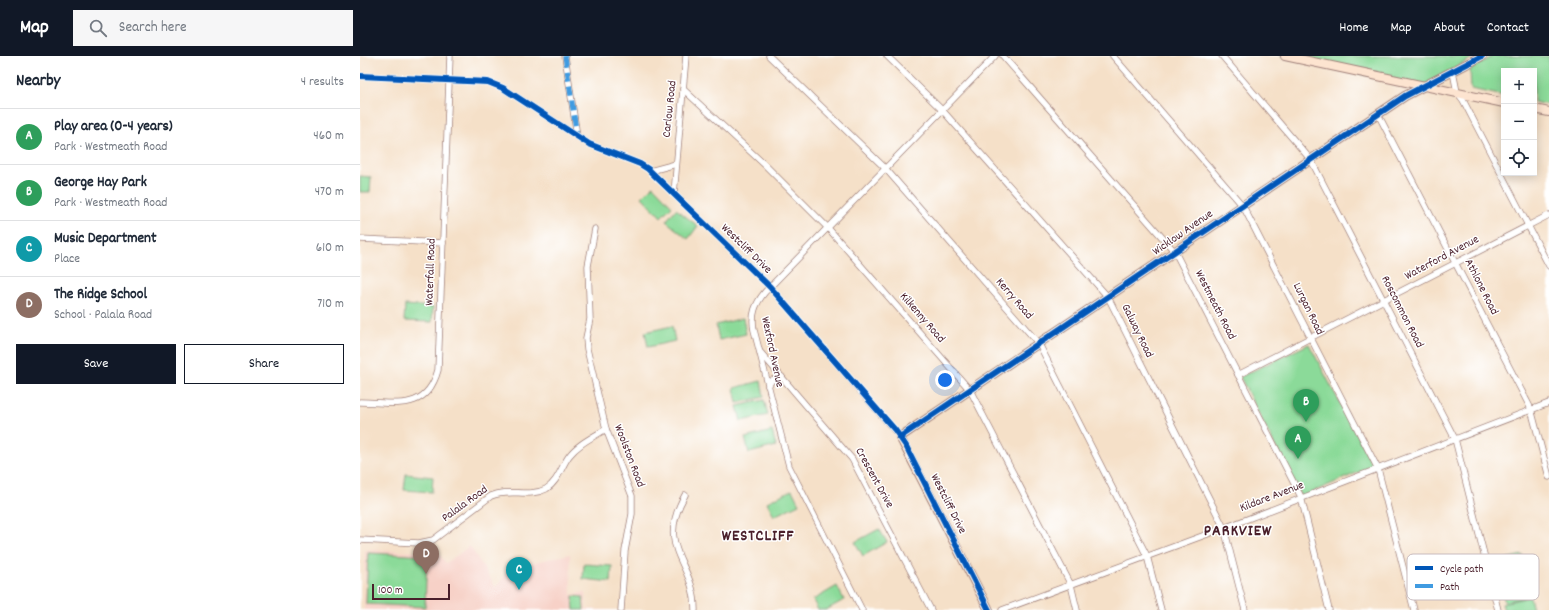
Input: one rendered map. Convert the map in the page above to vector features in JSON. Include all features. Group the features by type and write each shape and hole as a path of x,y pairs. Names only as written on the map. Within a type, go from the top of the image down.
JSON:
{"street":[{"name":"Waterfall Road","path":"360,402 409,402 423,397 432,388 438,370 450,56"},
{"path":"565,56 577,136"},
{"name":"Carlow Road","path":"674,194 686,56"},
{"name":"Kerry Road","path":"769,56 886,168 1039,344 1147,556 1161,610"},
{"name":"Galway Road","path":"887,56 943,111 1108,297 1224,528 1245,610"},
{"name":"Wexford Avenue","path":"862,610 791,471 753,324 753,313 758,299 995,56"},
{"name":"Westmeath Road","path":"1003,56 1175,252 1301,498 1329,610"},
{"name":"Lurgan Road","path":"1113,56 1243,206 1378,469 1407,583"},
{"name":"Roscommon Road","path":"1222,56 1311,160 1455,439 1484,554"},
{"path":"1285,56 1421,87 1501,102"},
{"name":"Wicklow Avenue","path":"900,437 1378,114 1421,87 1482,56"},
{"path":"1453,72 1459,94 1549,266"},
{"name":"Westcliff Drive","path":"360,76 481,81 503,88 594,146 640,164 650,171 770,287 900,437 989,610"},
{"name":"Kilkenny Road","path":"683,89 766,166 828,228 970,390 1070,585 1077,610"},
{"path":"1537,110 1549,112"},
{"name":"Athlone Road","path":"1378,114 1531,410 1549,477"},
{"path":"650,171 676,164"},
{"name":"Waterford Avenue","path":"1238,375 1383,300 1420,283 1455,262 1549,215"},
{"name":"Woolston Road","path":"595,229 588,266 590,319 586,335 587,349 606,430 627,480 633,500 626,551 621,610"},
{"path":"360,239 443,243"},
{"name":"Crescent Drive","path":"761,353 852,459 931,610"},
{"path":"768,386 772,380 782,377"},
{"name":"Kildare Avenue","path":"1002,610 1224,528 1549,403"},
{"name":"Palala Road","path":"360,540 419,543 433,540 491,496 502,493 533,493 547,488 553,483 574,450 606,430"},
{"path":"685,495 676,511 673,538 678,555 694,594 695,610"},
{"name":"Lurgan Road","path":"1411,600 1414,610"},
{"name":"Roscommon Road","path":"1495,600 1498,610"}],"shaded area":[{"path":"470,546 496,588 510,568 570,554 571,595 585,592 586,609 616,610 364,610 365,550 438,553 446,563"}],"green space":[{"path":"1280,56 1476,56 1421,87"},
{"path":"1493,56 1549,56 1549,105 1537,103 1537,68 1501,68 1501,95 1471,89 1470,70"},
{"path":"360,176 371,177 370,192 360,192"},
{"path":"653,186 672,206 661,217 642,197"},
{"path":"676,209 698,226 688,239 666,221"},
{"path":"405,305 433,307 432,322 404,321"},
{"path":"743,318 746,334 719,340 716,325"},
{"path":"672,326 675,341 648,347 645,332"},
{"path":"1309,344 1373,466 1301,497 1240,377"},
{"path":"761,381 764,397 737,403 734,388"},
{"path":"764,400 768,415 741,421 737,406"},
{"path":"772,431 776,446 749,453 745,438"},
{"path":"406,474 433,477 432,492 404,490"},
{"path":"792,490 799,504 774,516 767,502"},
{"path":"879,529 887,542 863,556 855,542"},
{"path":"368,553 427,556 425,607 366,604"},
{"path":"584,564 612,566 611,582 583,579"},
{"path":"837,586 844,600 826,610 818,610 813,600"},
{"path":"573,596 583,597 584,610 574,610"},
{"path":"1504,600 1513,600 1506,602 1516,600 1531,600 1533,610 1504,610 1502,604 1505,603"}],"marked path":[{"path":"565,56 577,136"}],"cycle path":[{"path":"900,437 1405,96 1482,56"},
{"path":"360,76 488,82 503,88 589,144 640,164 648,169 770,287 895,430 906,446 989,610"}],"place":[{"name":"George Hay Park","path":"1306,422"},
{"name":"Play area (0-4 years)","path":"1298,459"},
{"name":"The Ridge School","path":"426,574"},
{"name":"Music Department","path":"519,590"}],"district":[{"name":"PARKVIEW","path":"1238,531"},
{"name":"WESTCLIFF","path":"758,536"}]}
